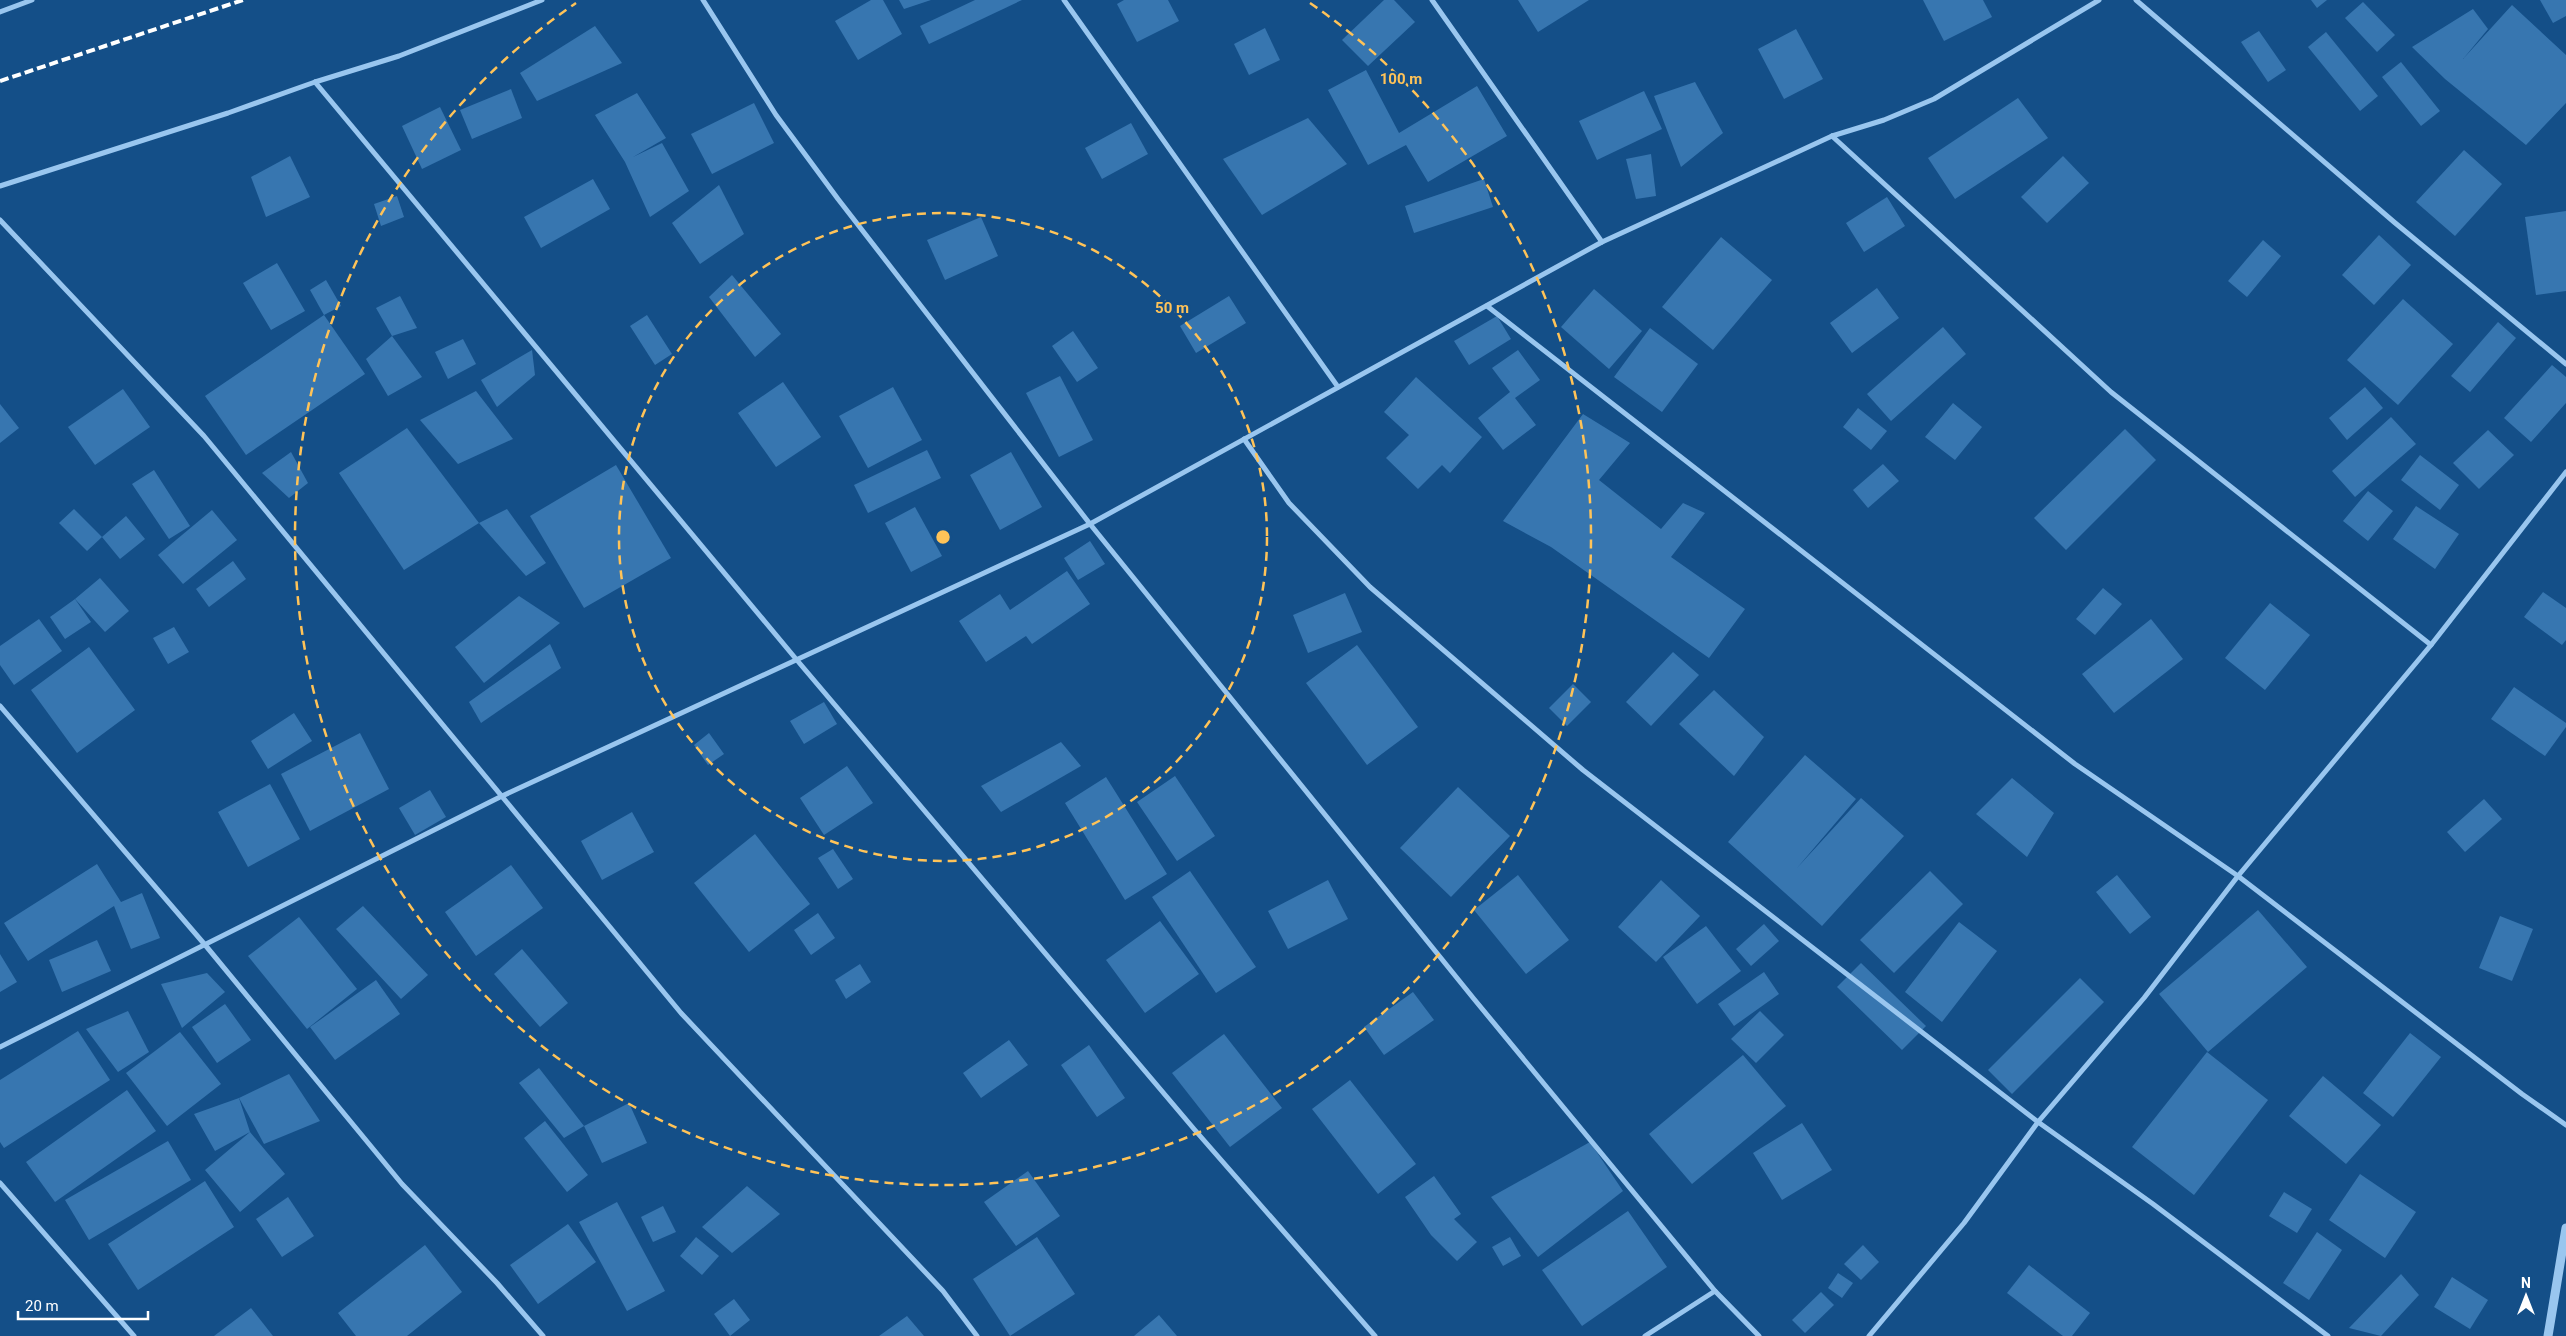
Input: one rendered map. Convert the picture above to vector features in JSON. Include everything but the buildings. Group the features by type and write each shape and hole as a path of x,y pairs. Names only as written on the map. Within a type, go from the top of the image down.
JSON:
{"street":[{"path":"13,0 17,5"},
{"path":"0,12 32,0"},
{"path":"0,186 228,113 315,82 400,56 542,0"},
{"path":"703,0 776,115 838,200 1090,524 1481,1007 1715,1291 1759,1336"},
{"path":"1064,0 1338,387"},
{"path":"1432,0 1602,242"},
{"path":"0,1047 206,946 500,796 1090,524 1602,242 1832,136 1884,120 1934,99 2099,0"},
{"path":"2136,0 2394,222 2566,364"},
{"path":"315,82 796,659 1194,1129 1375,1336"},
{"path":"1832,136 2111,392 2431,645"},
{"path":"0,220 204,436 681,1013 943,1291 977,1336"},
{"path":"1487,306 2075,764 2238,876 2522,1094 2566,1124"},
{"path":"1244,439 1289,503 1370,586 1576,764 2038,1122 2153,1204 2328,1336"},
{"path":"1869,1336 1964,1223 2038,1122 2144,998 2238,876 2431,645 2566,472"},
{"path":"0,706 206,946 402,1184 497,1282 544,1336"},
{"path":"0,1183 134,1336"},
{"path":"2548,1336 2566,1228"},
{"path":"1645,1336 1715,1291"}],"railway":[{"path":"0,81 243,0"}]}
